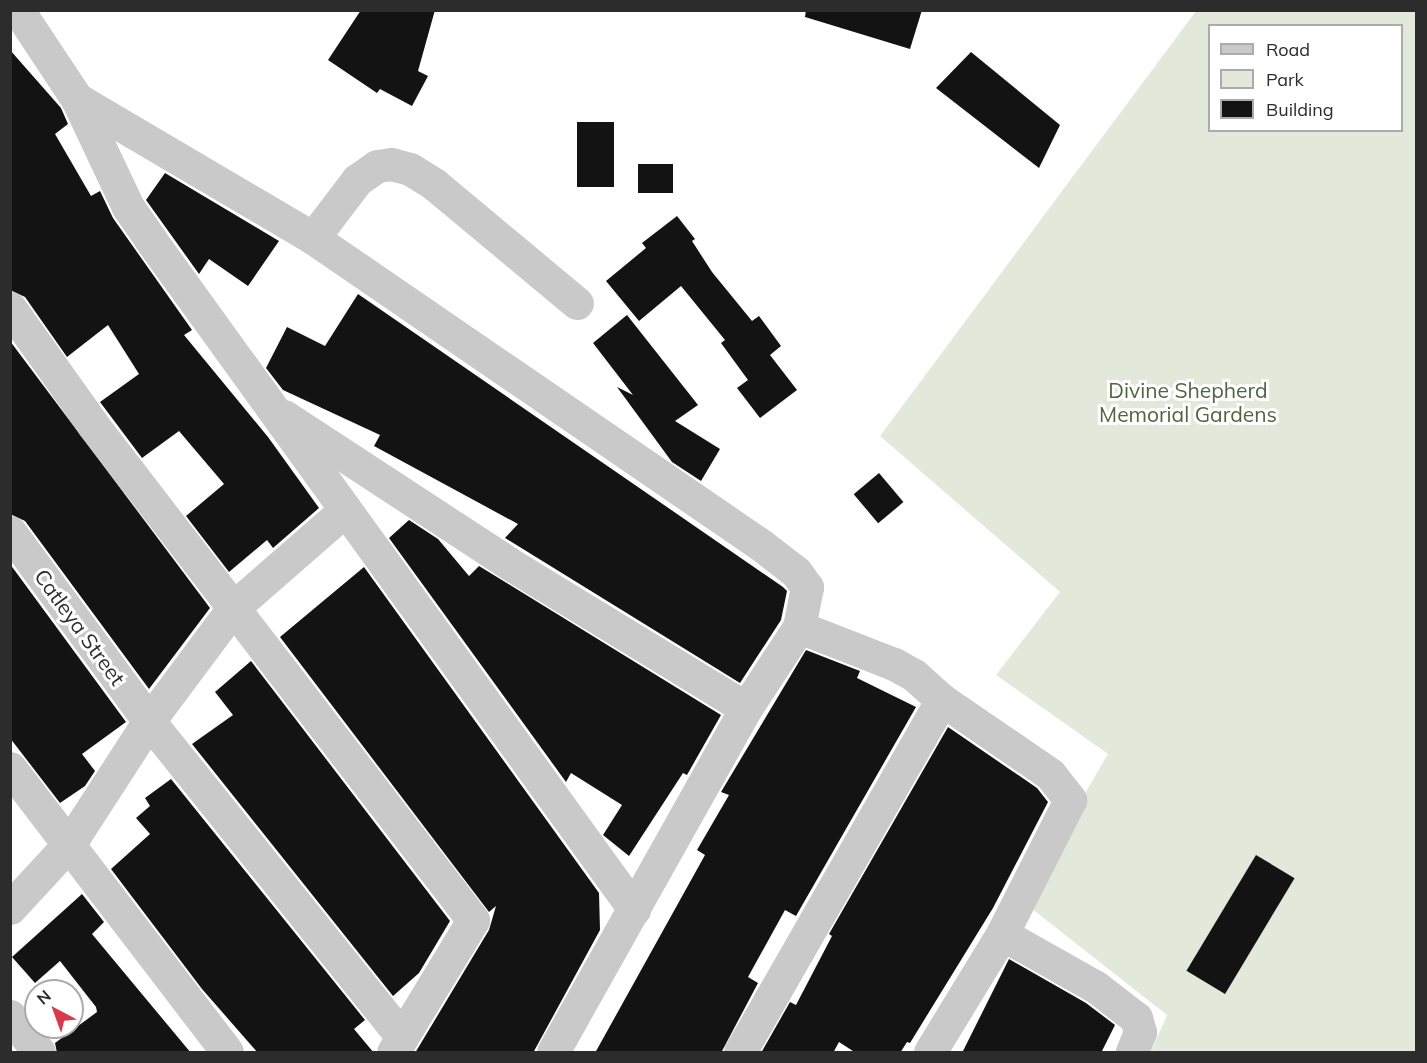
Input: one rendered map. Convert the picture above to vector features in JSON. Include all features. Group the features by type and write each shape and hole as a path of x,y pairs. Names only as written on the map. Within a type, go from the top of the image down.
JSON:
{"street":[{"path":"18,10 77,99 129,207 266,404 634,909"},
{"path":"77,99 313,238 796,572 807,587 799,627 746,708 553,1053"},
{"path":"313,238 357,180 377,166 391,164 410,169 434,184 578,303"},
{"path":"10,308 93,425 473,920 398,1045"},
{"path":"266,404 510,564 746,708"},
{"path":"10,908 70,843 149,721 234,607 344,511"},
{"name":"Catleya Street","path":"10,532 149,721 398,1045"},
{"path":"799,627 894,664 1050,774 1070,800 1002,934 930,1053"},
{"path":"740,1053 942,700"},
{"path":"10,768 70,843 226,1053"},
{"path":"1002,934 1096,987 1136,1018 1140,1032 1132,1053"},
{"path":"10,1016 39,1053"}],"green space":[{"name":"Divine Shepherd Memorial Gardens","path":"1196,11 1416,11 1416,1052 1151,1052 1167,1015 1022,901 1108,754 996,675 1060,592 880,436"}],"building":[{"path":"361,10 435,10 418,71 428,76 412,106 380,89 377,93 328,60"},
{"path":"806,10 922,10 910,49 805,17"},
{"path":"10,50 61,108 68,124 55,134 91,196 100,191 113,218 192,330 184,335 268,437 319,508 273,548 267,540 229,572 186,516 224,484 179,431 142,458 100,402 139,374 108,325 67,357 25,297 10,290"},
{"path":"971,52 1060,125 1039,168 936,88"},
{"path":"577,122 614,122 614,187 577,187"},
{"path":"638,164 673,164 673,193 638,193"},
{"path":"165,173 279,241 248,286 209,259 199,274 146,200"},
{"path":"677,216 695,239 692,241 712,272 752,321 759,316 781,346 770,355 797,390 760,418 737,388 748,380 721,343 725,340 681,286 639,321 606,281 646,248 642,243"},
{"path":"358,294 787,591 781,620 740,683 505,538 518,524 374,446 380,435 283,390 266,368 287,327 325,346"},
{"path":"627,315 698,405 675,421 720,449 701,481 672,462 617,387 633,395 593,343"},
{"path":"10,341 210,608 149,689 25,521 10,514"},
{"path":"879,473 903,502 878,523 854,494"},
{"path":"409,520 438,539 469,576 479,566 721,715 687,775 683,773 629,856 603,835 622,805 571,773 566,782 389,538"},
{"path":"10,564 126,722 82,754 95,771 85,786 60,803 10,738"},
{"path":"364,567 599,893 600,930 533,1053 415,1053 489,930 496,906 489,912 280,637"},
{"path":"806,650 860,671 857,678 916,707 796,916 785,910 748,977 758,983 721,1053 595,1053 705,855 697,850 729,795 721,792"},
{"path":"251,661 450,921 419,973 393,996 192,744 233,715 215,692"},
{"path":"948,727 1037,788 1048,802 993,908 910,1043 907,1042 900,1053 856,1053 839,1042 833,1053 761,1053 790,1002 796,1005 832,936 829,934"},
{"path":"171,779 365,1020 354,1029 374,1053 258,1053 202,989 111,869 150,834 136,818 150,806 145,798"},
{"path":"1256,855 1295,878 1225,994 1186,971"},
{"path":"82,894 104,922 92,934 191,1053 57,1053 55,1043 60,1039 84,1039 84,1022 97,1012 96,1007 84,992 84,979 74,979 60,961 40,979 31,979 12,957"},
{"path":"1009,959 1086,1003 1115,1025 1101,1053 962,1053"}]}
